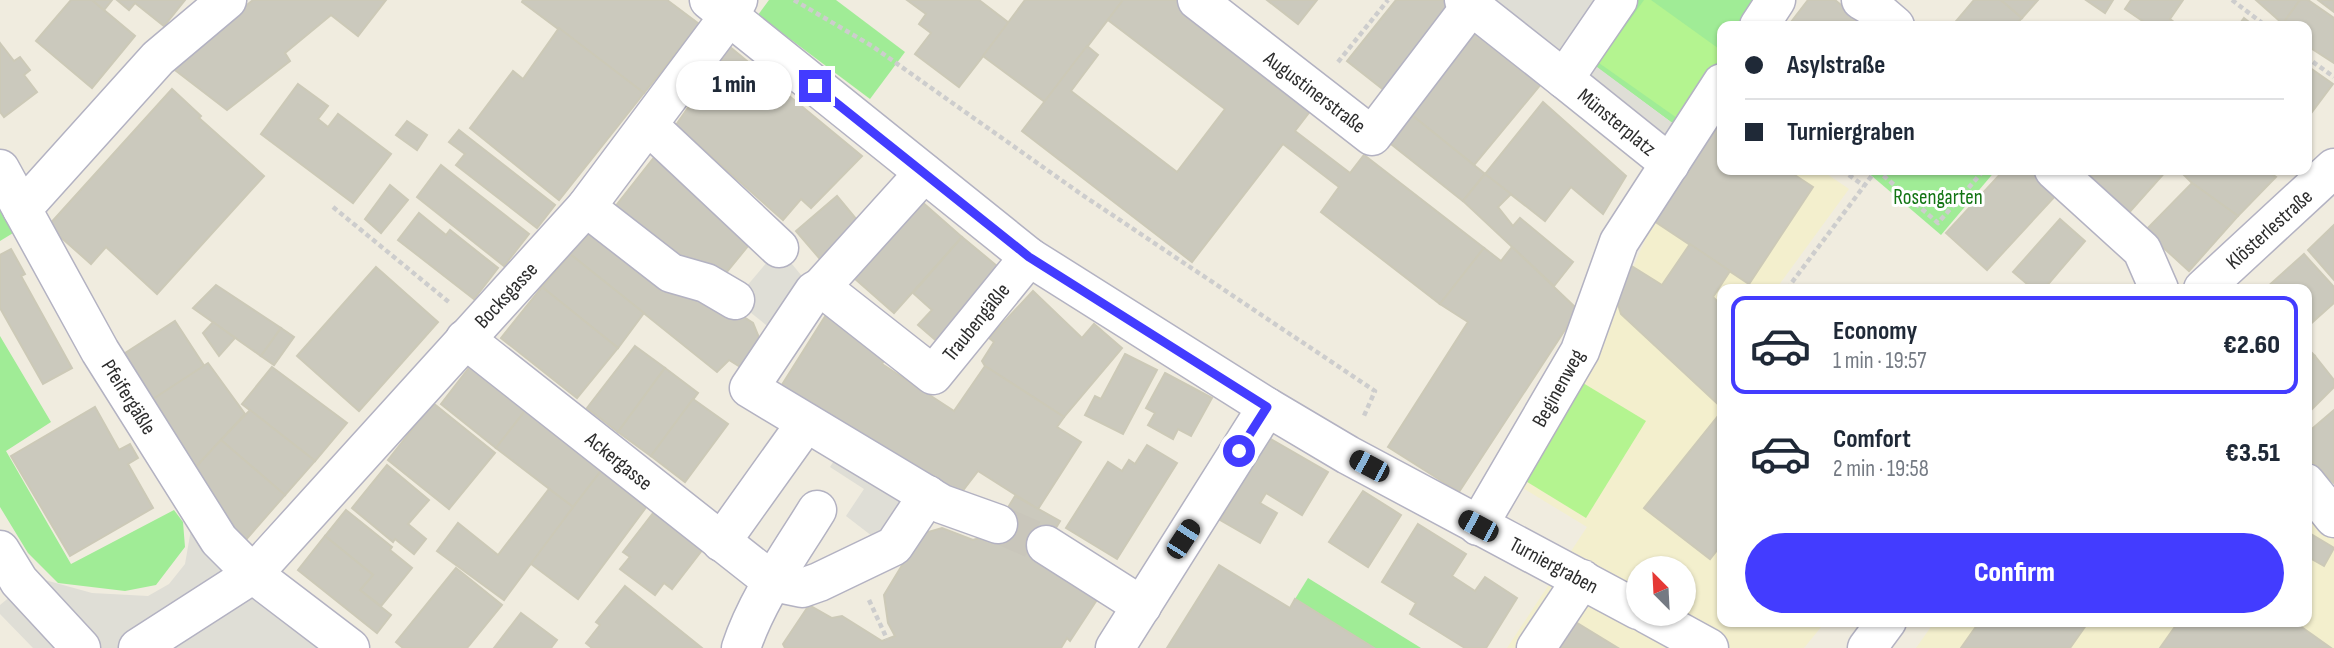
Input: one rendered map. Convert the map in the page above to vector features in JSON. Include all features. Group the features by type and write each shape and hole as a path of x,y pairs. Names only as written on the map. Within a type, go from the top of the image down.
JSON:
{"street":[{"path":"22,209 158,58 227,0"},
{"name":"Augustinerstraße","path":"1197,0 1372,136 1468,3"},
{"name":"Münsterplatz","path":"1564,79 1618,0"},
{"path":"1762,21 1776,0"},
{"name":"Münsterplatz","path":"1468,3 1670,164"},
{"name":"Turniergraben","path":"725,5 924,173 1029,257 1348,455 1626,603"},
{"name":"Bocksgasse","path":"138,648 253,573 586,207 648,125 725,5"},
{"name":"Münsterplatz","path":"1619,242 1717,91"},
{"path":"648,125 779,248"},
{"name":"Pfeifergäßle","path":"0,169 100,351 219,540 253,573 350,648"},
{"name":"Klösterlestraße","path":"2208,284 2333,170"},
{"path":"924,173 821,287 814,291 749,388 797,436 928,495 942,504 998,524"},
{"path":"2059,175 2141,250 2157,284"},
{"path":"586,207 671,273 706,283 735,300"},
{"name":"Beginenweg","path":"1478,526 1580,351 1619,242"},
{"name":"Traubengäßle","path":"821,287 933,375 1029,257"},
{"name":"Ackergasse","path":"472,332 721,542 774,582"},
{"path":"1115,648 1267,407"},
{"path":"721,542 797,436"},
{"path":"2312,491 2334,518"},
{"path":"774,582 802,588 856,572 894,546 928,495"},
{"path":"741,648 747,631 817,510"},
{"path":"1046,545 1142,606"},
{"path":"9,565 81,648"},
{"path":"1536,648 1582,579"},
{"path":"1669,626 1709,648"},
{"path":"1867,648 1883,627"}],"path":[{"path":"794,0 872,46 1081,194 1375,391 1348,455"},
{"path":"1314,92 1388,0"},
{"path":"2232,0 2259,21"},
{"path":"2312,61 2334,77"},
{"path":"1849,175 1864,186"},
{"path":"1791,284 1873,175"},
{"path":"1883,175 1938,223 1980,175"},
{"path":"333,207 472,332"},
{"path":"856,572 887,639"}],"shaded area":[{"path":"1447,0 1634,0 1589,61 1675,125 1717,65 1717,118 1671,182"},
{"path":"1717,128 1717,175 1828,175 1849,189 1780,284 1717,284 1717,627 1821,627 1804,648 1507,648 1587,527 1518,485 1593,359 1649,231"},
{"path":"779,248 814,291 781,337 735,300"},
{"path":"841,450 935,508 872,536 846,516 864,489 830,467"},
{"path":"193,518 339,648 33,648 0,614 0,605 34,577 92,593 148,596 169,584 185,564"},
{"path":"2312,518 2334,533 2334,648 1916,648 1931,627 2312,627"}],"green space":[{"path":"769,0 836,0 905,52 870,99 758,15"},
{"path":"1634,0 1762,0 1747,21 1717,21 1717,65 1675,125 1588,61"},
{"path":"1644,0 1651,0 1717,47 1717,62 1677,118 1599,63"},
{"name":"Rosengarten","path":"1871,175 1992,175 1941,235"},
{"path":"0,199 18,230 0,241"},
{"path":"0,336 51,422 6,451 71,564 174,510 183,522 185,547 156,585 125,591 58,583 28,553 0,507"},
{"path":"1583,383 1646,421 1586,518 1524,480"},
{"path":"1308,578 1421,648 1374,648 1295,599"}],"building":[{"path":"71,0 92,0 135,36 92,88 36,41"},
{"path":"92,0 112,0 104,10"},
{"path":"117,0 185,0 164,26 135,3 129,10"},
{"path":"253,0 386,0 358,36 331,15 285,53 290,61 227,110 171,67"},
{"path":"667,0 699,24 644,93 522,2"},
{"path":"907,0 979,0 1009,23 959,87 915,54 931,33 919,24 926,14"},
{"path":"1025,0 1123,0 1045,102 983,56"},
{"path":"1123,0 1186,0 1318,101 1295,131 1350,173 1364,155 1484,248 1440,304 1321,212 1339,187 1283,144 1192,262 1022,131 1087,46 1098,55 1071,91 1177,172 1225,109 1108,20"},
{"path":"1267,0 1317,0 1298,24"},
{"path":"1396,0 1443,0 1456,10 1389,94 1347,61"},
{"path":"1808,0 1835,0 1860,21 1792,21"},
{"path":"1974,0 2001,0 2022,18 2019,21 1956,21"},
{"path":"2001,0 2038,0 2022,18"},
{"path":"2086,0 2113,0 2105,13"},
{"path":"2131,0 2183,0 2170,19 2173,21 2143,21 2125,9"},
{"path":"2256,0 2300,0 2285,21 2280,21"},
{"path":"2300,0 2308,0 2334,18 2334,63 2312,49 2312,21 2285,21"},
{"path":"2318,0 2334,0 2334,12"},
{"path":"559,28 644,93 559,200 470,128 513,71 523,79"},
{"path":"1477,30 1542,83 1474,165 1408,112"},
{"path":"0,43 14,61 20,57 30,70 24,75 37,92 4,117 0,112"},
{"path":"730,47 862,156 811,208 801,199 783,220 676,125"},
{"path":"2312,69 2333,84 2312,112"},
{"path":"298,84 328,106 318,119 328,127 338,114 391,154 353,203 261,134"},
{"path":"172,89 201,116 199,118 264,176 157,294 106,247 91,264 48,226"},
{"path":"1543,102 1626,176 1603,214 1571,187 1545,221 1485,174"},
{"path":"1408,112 1485,174 1463,201 1386,140"},
{"path":"407,121 427,135 417,150 396,135"},
{"path":"1717,127 1717,175 1795,175 1813,187 1749,284 1654,221"},
{"path":"459,130 555,205 537,228 456,165 465,154 449,142"},
{"path":"656,155 746,231 748,246 726,273 662,261 607,217"},
{"path":"441,165 529,234 504,266 417,197"},
{"path":"1485,174 1511,194 1498,207 1513,226 1520,218 1573,262 1554,286 1463,201"},
{"path":"1999,175 2036,175 2057,194 1987,270 1946,233"},
{"path":"2091,175 2163,175 2126,216 2086,181"},
{"path":"2184,175 2276,177 2238,216"},
{"path":"2192,183 2238,216 2189,271 2145,231"},
{"path":"390,185 408,200 381,233 365,219"},
{"path":"913,194 962,237 894,313 846,271"},
{"path":"837,196 866,231 826,266 796,231"},
{"path":"419,213 446,235 450,230 498,268 474,299 398,240"},
{"path":"2060,219 2085,241 2048,284 2027,284 2013,272"},
{"path":"598,223 753,323 762,345 745,370 729,360 717,372 570,254"},
{"path":"2334,225 2334,280 2308,250"},
{"path":"962,237 1003,271 939,343 918,325 932,310 913,293"},
{"path":"1690,244 1730,271 1722,284 1717,284 1713,297 1717,301 1717,403 1621,314 1613,288 1630,265 1662,285"},
{"path":"1512,247 1578,310 1459,492 1388,447 1468,322 1440,304 1484,248 1501,261"},
{"path":"11,249 25,274 21,276 72,368 43,384 0,308 0,255"},
{"path":"570,254 644,313 618,348 542,287"},
{"path":"2304,254 2334,287 2334,303 2312,323 2312,284 2271,284"},
{"path":"376,267 438,322 359,411 297,356"},
{"path":"216,285 281,328 261,356 193,308"},
{"path":"542,287 618,348 577,398 501,338"},
{"path":"1033,291 1082,338 1094,324 1122,348 1064,417 985,366 982,361 994,342 989,338"},
{"path":"826,315 886,357 882,364 954,411 985,366 1064,417 1057,427 1081,442 1038,509 978,471 958,497 780,388"},
{"path":"175,321 205,367 150,401 122,355"},
{"path":"213,322 235,338 219,356 203,333"},
{"path":"281,328 294,337 274,365 261,356"},
{"path":"635,346 665,368 618,432 587,408"},
{"path":"1125,354 1157,370 1123,434 1085,415 1095,396 1101,399"},
{"path":"2315,356 2334,380 2334,387 2312,409 2312,359"},
{"path":"208,363 245,414 194,469 150,401"},
{"path":"472,364 528,407 496,448 441,404"},
{"path":"272,367 347,423 315,461 242,404"},
{"path":"665,368 698,393 651,456 618,432"},
{"path":"1165,373 1212,398 1191,436 1178,429 1173,439 1148,425 1155,413 1146,408"},
{"path":"693,399 728,424 685,482 651,456"},
{"path":"433,403 495,453 449,509 388,460"},
{"path":"95,407 119,450 130,444 138,458 128,464 153,508 70,556 11,456"},
{"path":"528,407 604,467 573,507 496,448"},
{"path":"250,410 315,461 285,495 221,440"},
{"path":"2334,410 2334,483 2312,462 2312,429"},
{"path":"1717,417 1717,550 1710,559 1644,508"},
{"path":"1269,438 1328,472 1302,515 1266,493 1260,503 1277,513 1260,543 1220,520"},
{"path":"221,440 285,495 243,543 194,469"},
{"path":"1147,445 1177,463 1117,559 1066,528 1108,462 1122,471 1129,460 1135,464"},
{"path":"387,465 429,500 408,524 426,539 414,554 395,539 393,542 352,508"},
{"path":"604,467 650,502 578,599 530,563"},
{"path":"549,489 573,507 504,600 437,551 458,523 498,555"},
{"path":"1363,491 1401,515 1368,567 1329,542"},
{"path":"1015,496 1060,521 1041,553 1102,592 1070,641 1067,638 1061,648 785,648 783,644 809,605 832,618 842,616 882,641 895,636 888,623 884,595 921,534 942,528 973,540 992,534"},
{"path":"346,510 392,547 390,550 412,568 381,606 360,590 373,575 325,536"},
{"path":"654,512 703,549 672,589 664,583 655,595 620,569 630,557 623,552"},
{"path":"1418,524 1466,554 1452,576 1475,591 1485,577 1517,598 1486,648 1465,648 1410,614 1416,603 1382,582"},
{"path":"2312,535 2334,548 2324,566 2312,559"},
{"path":"325,536 373,575 360,590 391,615 377,633 298,570"},
{"path":"1219,565 1290,608 1295,599 1374,648 1167,648"},
{"path":"456,568 502,605 467,648 403,648 396,642"},
{"path":"625,586 702,648 592,648 586,643 600,625 596,622"},
{"path":"521,613 557,640 551,648 494,648"},
{"path":"1574,621 1618,648 1557,648"},
{"path":"1976,627 2085,627 2070,648 1961,648"},
{"path":"2175,627 2301,627 2331,648 2160,648"}],"tunnel":[{"path":"998,524 1046,545"}],"route":[{"path":"815,86 1029,257 1267,407 1239,451"}]}
